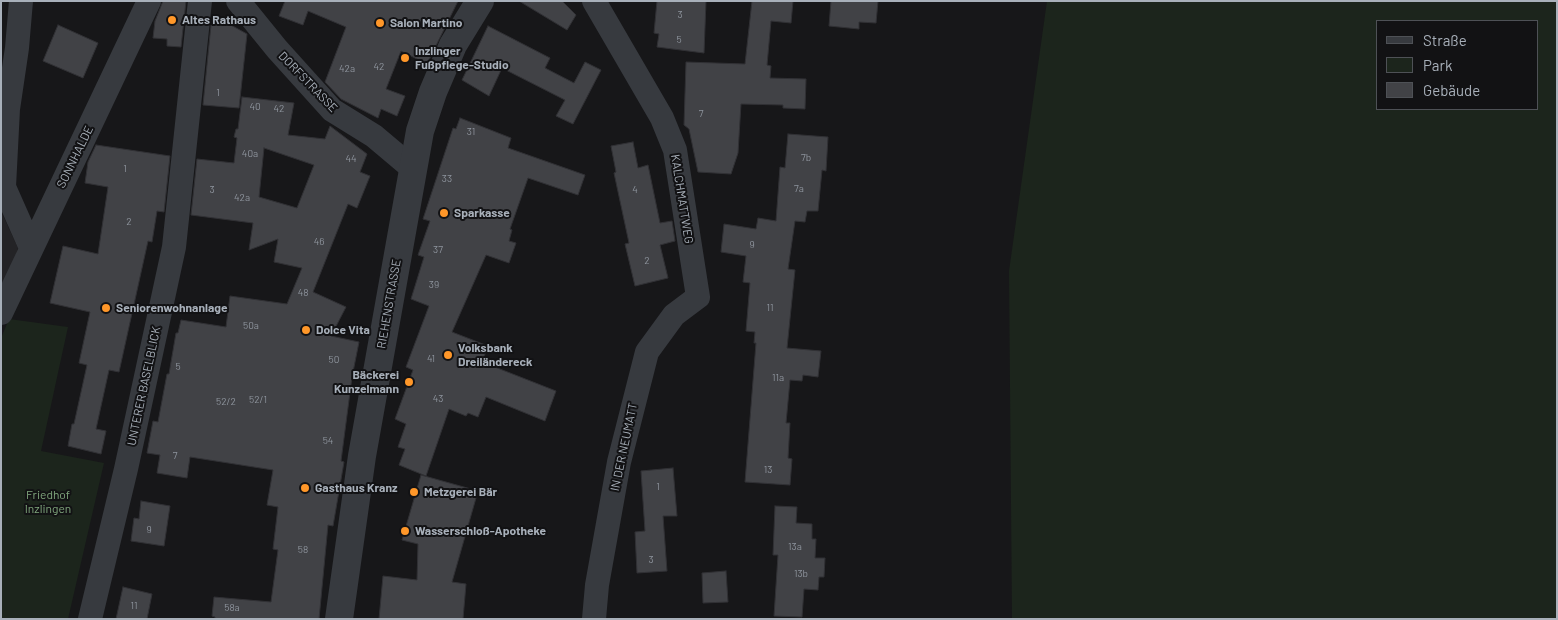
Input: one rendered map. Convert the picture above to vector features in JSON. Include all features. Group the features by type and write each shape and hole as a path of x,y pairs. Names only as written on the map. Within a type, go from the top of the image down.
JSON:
{"street":[{"path":"20,1 8,109 4,187 31,248"},
{"name":"SONNHALDE","path":"1,313 148,1"},
{"name":"UNTERER BASELBLICK","path":"90,619 126,469 174,248 200,1"},
{"name":"DORFSTRASSE","path":"238,1 277,49 332,110 374,136 412,168"},
{"name":"RIEHENSTRASSE","path":"339,619 362,456 420,130 453,44 480,1"},
{"name":"KALCHMATTWEG","path":"594,1 662,118 675,150 698,297"},
{"name":"IN DER NEUMATT","path":"594,619 597,585 620,462 647,352 674,315 698,297"}],"shaded area":[{"path":"1,211 18,248 14,262 1,286"}],"green space":[{"path":"1047,1 1557,1 1557,619 1012,619 1009,271"},
{"name":"Friedhof Inzlingen","path":"9,319 68,327 41,451 104,463 68,619 1,619 1,338"}],"building":[{"name":"Altes Rathaus","path":"163,1 186,1 181,47 167,46 167,39 153,38 155,21"},
{"path":"285,1 458,1 427,64 401,51 386,89 405,96 397,116 381,109 378,118 341,99 325,82 346,27 308,11 303,25 279,16"},
{"path":"519,1 562,1 576,15 567,30"},
{"path":"657,1 706,1 704,53 657,47 659,34 654,33"},
{"path":"752,1 793,1 791,23 771,21 767,65 771,66 770,78 806,79 805,109 783,108 783,105 741,104 738,153 731,174 698,172 689,129 684,125 686,62 745,64"},
{"path":"831,1 878,1 876,23 859,22 859,29 829,26"},
{"path":"229,24 247,34 239,108 203,105 211,25"},
{"path":"58,25 98,43 83,78 43,61"},
{"path":"488,26 550,58 545,68 574,83 585,62 601,70 573,124 556,116 565,100 502,68 489,96 462,80"},
{"path":"242,97 294,103 288,135 325,139 330,126 367,154 360,172 370,176 357,208 348,204 313,292 346,307 331,336 359,342 352,377 341,461 344,462 333,526 328,525 319,619 215,619 212,616 214,597 271,602 278,550 273,549 278,507 267,505 273,470 190,457 187,478 157,473 160,455 147,453 153,421 158,422 176,333 178,333 181,320 226,327 230,296 287,304 302,268 274,262 278,239 249,250 253,223 191,215 197,159 234,163 237,138 234,137 236,129 238,129","holes":["264,148 314,165 297,208 259,197"]},
{"path":"460,118 511,138 508,148 585,175 578,195 528,178 510,229 512,230 509,241 516,243 509,263 486,255 452,332 488,346 482,362 556,391 545,421 486,397 478,417 468,413 466,416 449,409 426,476 399,465 405,449 398,447 406,424 395,419 413,370 406,367 429,306 411,299 424,257 418,255 430,221 423,219 453,128 456,129"},
{"path":"788,134 828,137 826,171 822,170 818,211 807,211 805,222 795,221 788,269 795,270 787,348 821,351 818,377 803,375 802,381 790,380 786,423 790,423 788,458 792,459 790,485 745,482 756,343 754,343 755,332 746,331 750,283 743,282 746,256 721,252 724,224 756,229 758,218 776,221 780,167 785,168"},
{"path":"633,142 638,168 648,165 660,223 672,221 675,241 660,245 668,278 635,286 625,244 629,243 614,173 616,172 611,146"},
{"path":"96,145 170,156 164,212 157,211 152,242 148,241 119,372 109,370 96,429 106,431 101,454 68,446 87,365 79,363 90,312 50,303 63,246 98,254 108,187 85,183 88,162"},
{"path":"673,468 677,516 663,516 667,571 637,573 635,532 645,531 641,471"},
{"path":"421,475 478,491 452,582 466,584 463,619 379,619 383,576 417,580 418,544 402,540"},
{"path":"141,501 170,506 164,546 131,541 134,518 139,519"},
{"path":"775,506 797,507 796,523 812,524 812,539 816,539 815,558 825,558 824,577 819,577 818,590 804,589 802,617 774,616 778,555 773,555"},
{"path":"726,571 728,602 703,603 702,573"},
{"path":"123,587 152,594 147,619 116,619"}],"place":[{"name":"Altes Rathaus","path":"172,20"},
{"name":"Salon Martino","path":"380,23"},
{"name":"Inzlinger Fußpflege-Studio","path":"405,58"},
{"name":"Sparkasse","path":"444,213"},
{"name":"Seniorenwohnanlage","path":"106,308"},
{"name":"Dolce Vita","path":"306,330"},
{"name":"Volksbank Dreiländereck","path":"448,355"},
{"name":"Bäckerei Kunzelmann","path":"409,382"},
{"name":"Gasthaus Kranz","path":"305,488"},
{"name":"Metzgerei Bär","path":"414,492"},
{"name":"Wasserschloß-Apotheke","path":"405,531"}]}
